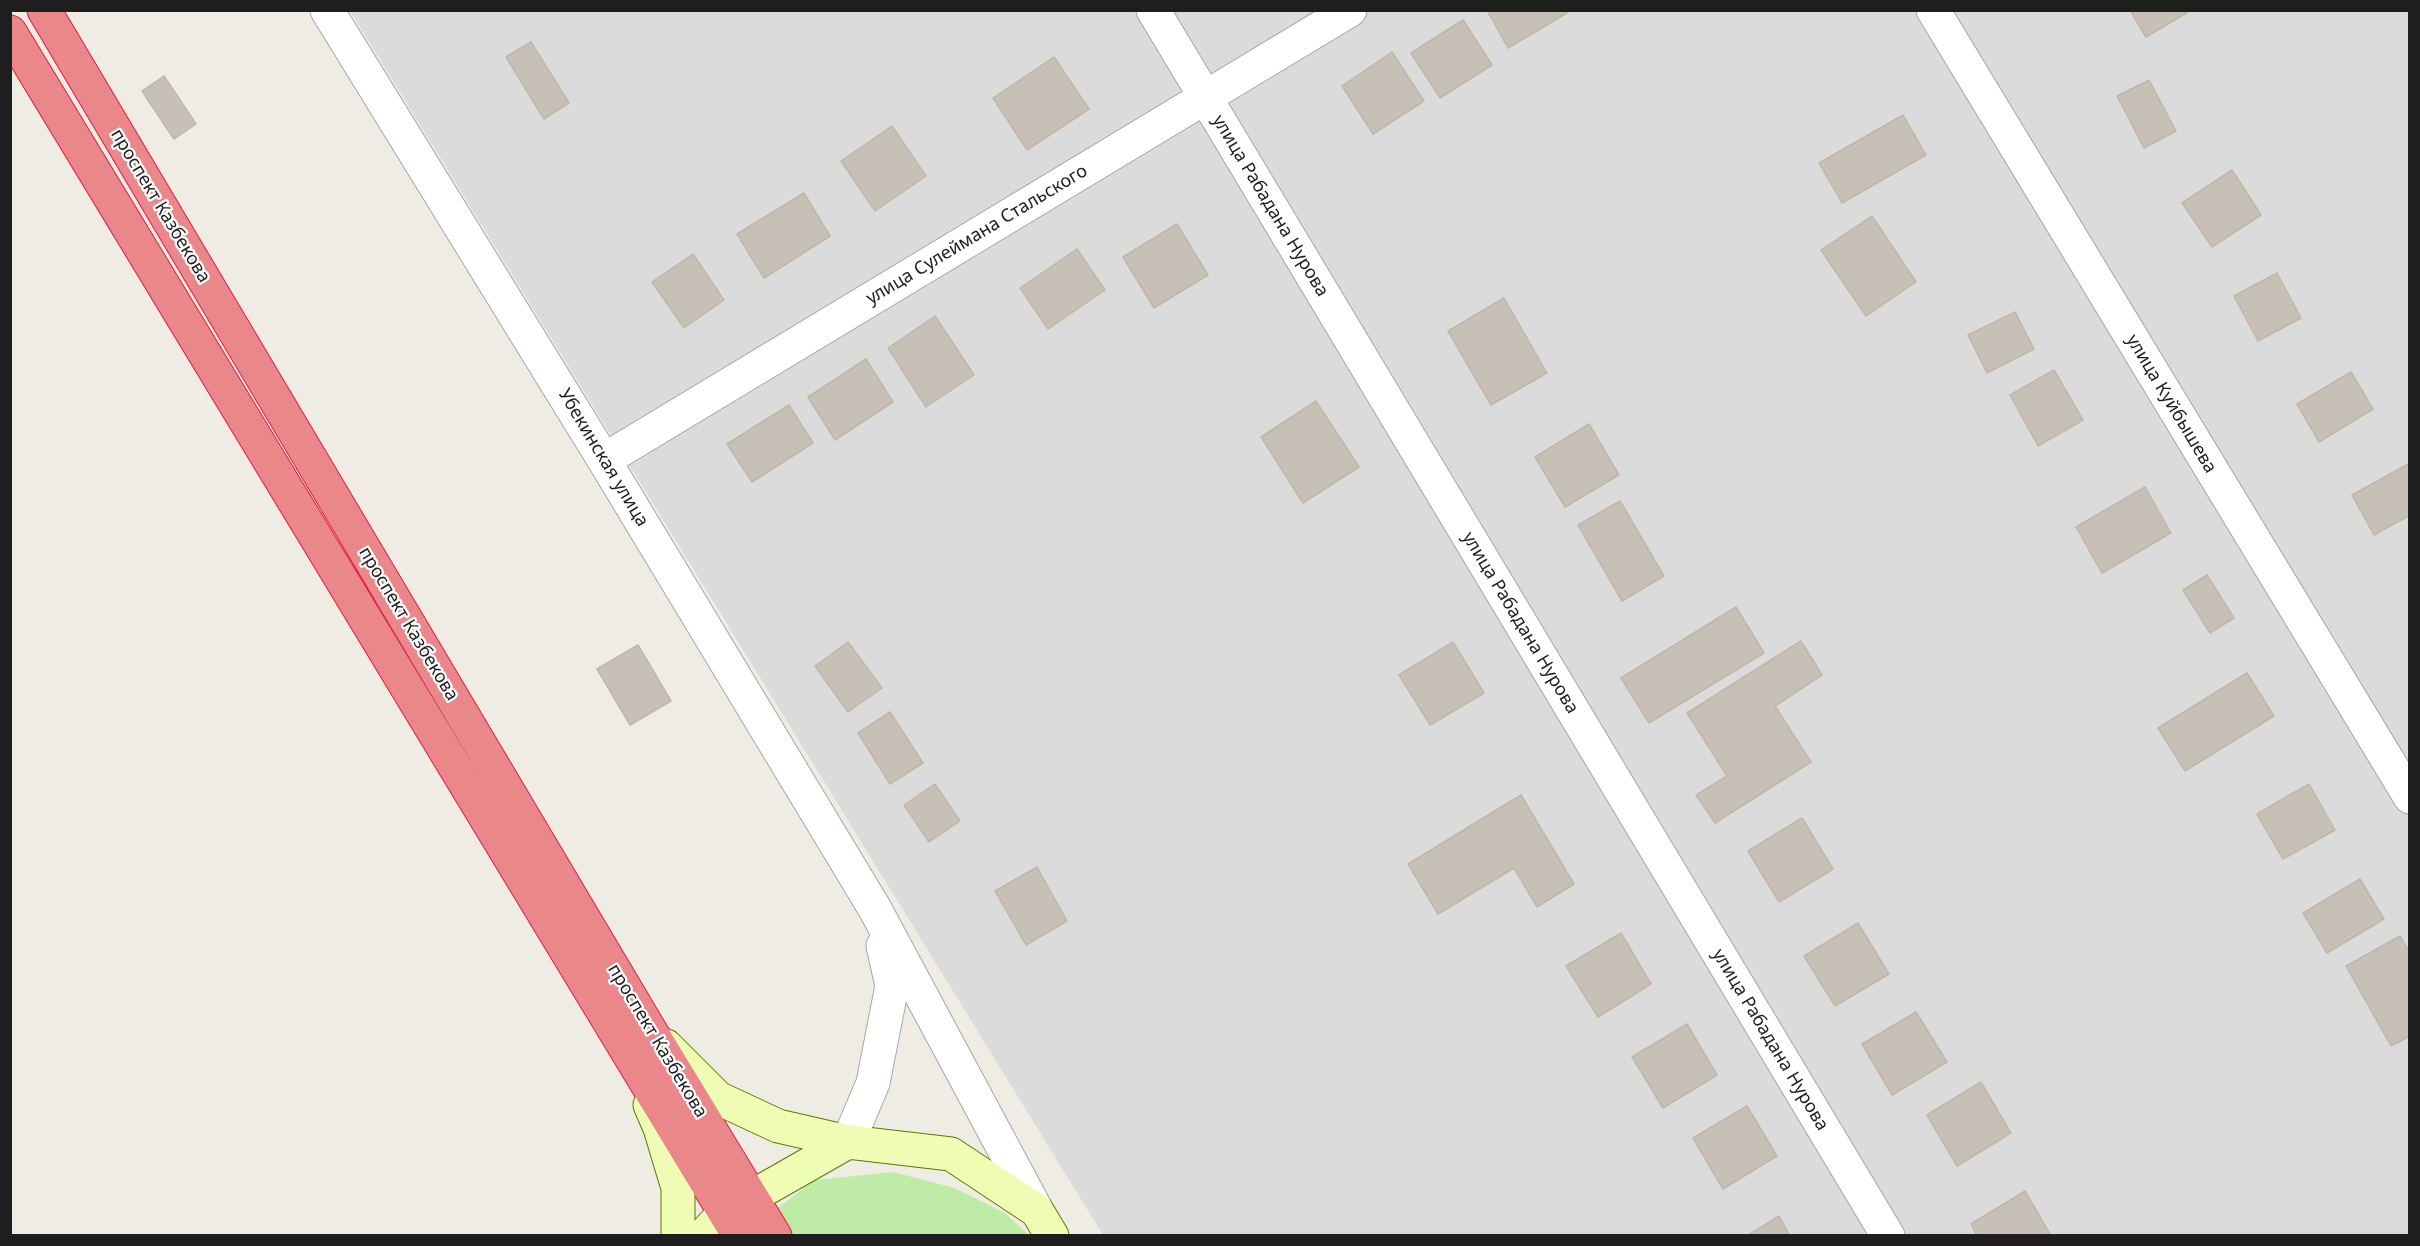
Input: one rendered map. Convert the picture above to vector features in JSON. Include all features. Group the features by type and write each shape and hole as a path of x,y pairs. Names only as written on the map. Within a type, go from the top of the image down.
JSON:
{"highway":[{"name":"проспект Казбекова","path":"44,10 634,1034 729,1220 775,1236"},
{"name":"проспект Казбекова","path":"10,32 634,1034"}],"street":[{"name":"Убекинская улица","path":"327,10 604,460 875,909 1044,1223"},
{"name":"улица Рабадана Нурова","path":"1153,10 1888,1236"},
{"name":"улица Сулеймана Стальского","path":"604,460 1350,10"},
{"name":"улица Куйбышева","path":"1933,10 2409,797"},
{"path":"729,1220 848,1142 873,1083 892,986 875,909"},
{"path":"634,1034 718,1098 778,1126 848,1142 951,1154 1044,1223"},
{"path":"634,1034 678,1188 678,1236"}],"shaded area":[{"path":"350,11 2409,11 2409,1235 1103,1235"}],"green space":[{"path":"893,1172 955,1188 1005,1213 1029,1235 790,1235 775,1210 815,1180"}],"building":[{"path":"1487,10 1566,10 1567,13 1508,48"},
{"path":"2130,10 2187,10 2188,12 2146,37"},
{"path":"1463,20 1492,65 1440,98 1411,53"},
{"path":"531,42 569,103 544,119 506,57"},
{"path":"1392,52 1424,101 1373,134 1342,86"},
{"path":"1054,57 1089,109 1027,150 993,98"},
{"path":"164,76 196,124 174,139 142,91"},
{"path":"2149,80 2176,131 2144,148 2117,96"},
{"path":"1903,115 1926,155 1842,203 1819,163"},
{"path":"892,126 926,176 875,211 841,161"},
{"path":"2232,170 2261,215 2212,247 2182,203"},
{"path":"804,193 830,236 764,278 737,234"},
{"path":"1872,216 1916,282 1866,316 1821,250"},
{"path":"1177,224 1208,275 1154,308 1123,257"},
{"path":"1077,249 1105,290 1048,329 1020,288"},
{"path":"693,254 724,300 684,328 652,282"},
{"path":"2277,273 2301,318 2258,341 2234,296"},
{"path":"1504,298 1547,373 1491,405 1448,331"},
{"path":"2015,312 2034,349 1987,373 1968,335"},
{"path":"935,316 974,375 926,407 888,348"},
{"path":"866,359 893,402 835,440 808,397"},
{"path":"2054,370 2083,420 2038,446 2010,395"},
{"path":"2351,372 2373,409 2319,442 2297,404"},
{"path":"1316,401 1359,467 1303,503 1261,437"},
{"path":"789,405 813,443 752,482 727,444"},
{"path":"1589,424 1619,475 1565,507 1535,457"},
{"path":"2410,463 2410,515 2374,535 2352,495"},
{"path":"2145,487 2171,533 2102,573 2076,527"},
{"path":"1620,501 1664,576 1622,601 1578,525"},
{"path":"2207,575 2234,618 2210,633 2183,590"},
{"path":"1736,607 1764,653 1649,723 1621,678"},
{"path":"1801,641 1822,675 1775,706 1811,762 1715,823 1696,795 1727,776 1687,713"},
{"path":"848,642 882,688 848,712 815,666"},
{"path":"1453,642 1484,693 1430,725 1399,675"},
{"path":"638,645 671,701 630,725 597,669"},
{"path":"2247,673 2274,716 2185,771 2158,728"},
{"path":"890,712 923,763 890,784 858,733"},
{"path":"935,784 960,821 929,842 904,805"},
{"path":"2309,784 2335,830 2283,859 2257,814"},
{"path":"1521,795 1574,884 1537,907 1514,868 1438,914 1408,864"},
{"path":"1802,818 1833,869 1779,902 1748,851"},
{"path":"1037,867 1067,921 1026,945 995,891"},
{"path":"2360,879 2384,919 2327,953 2303,913"},
{"path":"1858,923 1889,974 1835,1006 1804,956"},
{"path":"1621,933 1651,984 1598,1017 1566,966"},
{"path":"2400,936 2410,953 2410,1036 2391,1046 2346,966"},
{"path":"1916,1012 1947,1062 1892,1095 1862,1044"},
{"path":"1687,1024 1717,1075 1663,1108 1632,1057"},
{"path":"1981,1082 2011,1133 1957,1166 1927,1115"},
{"path":"1747,1106 1777,1156 1723,1189 1693,1138"},
{"path":"2025,1191 2051,1236 1977,1236 1971,1224"},
{"path":"1779,1216 1790,1236 1747,1236"}]}
